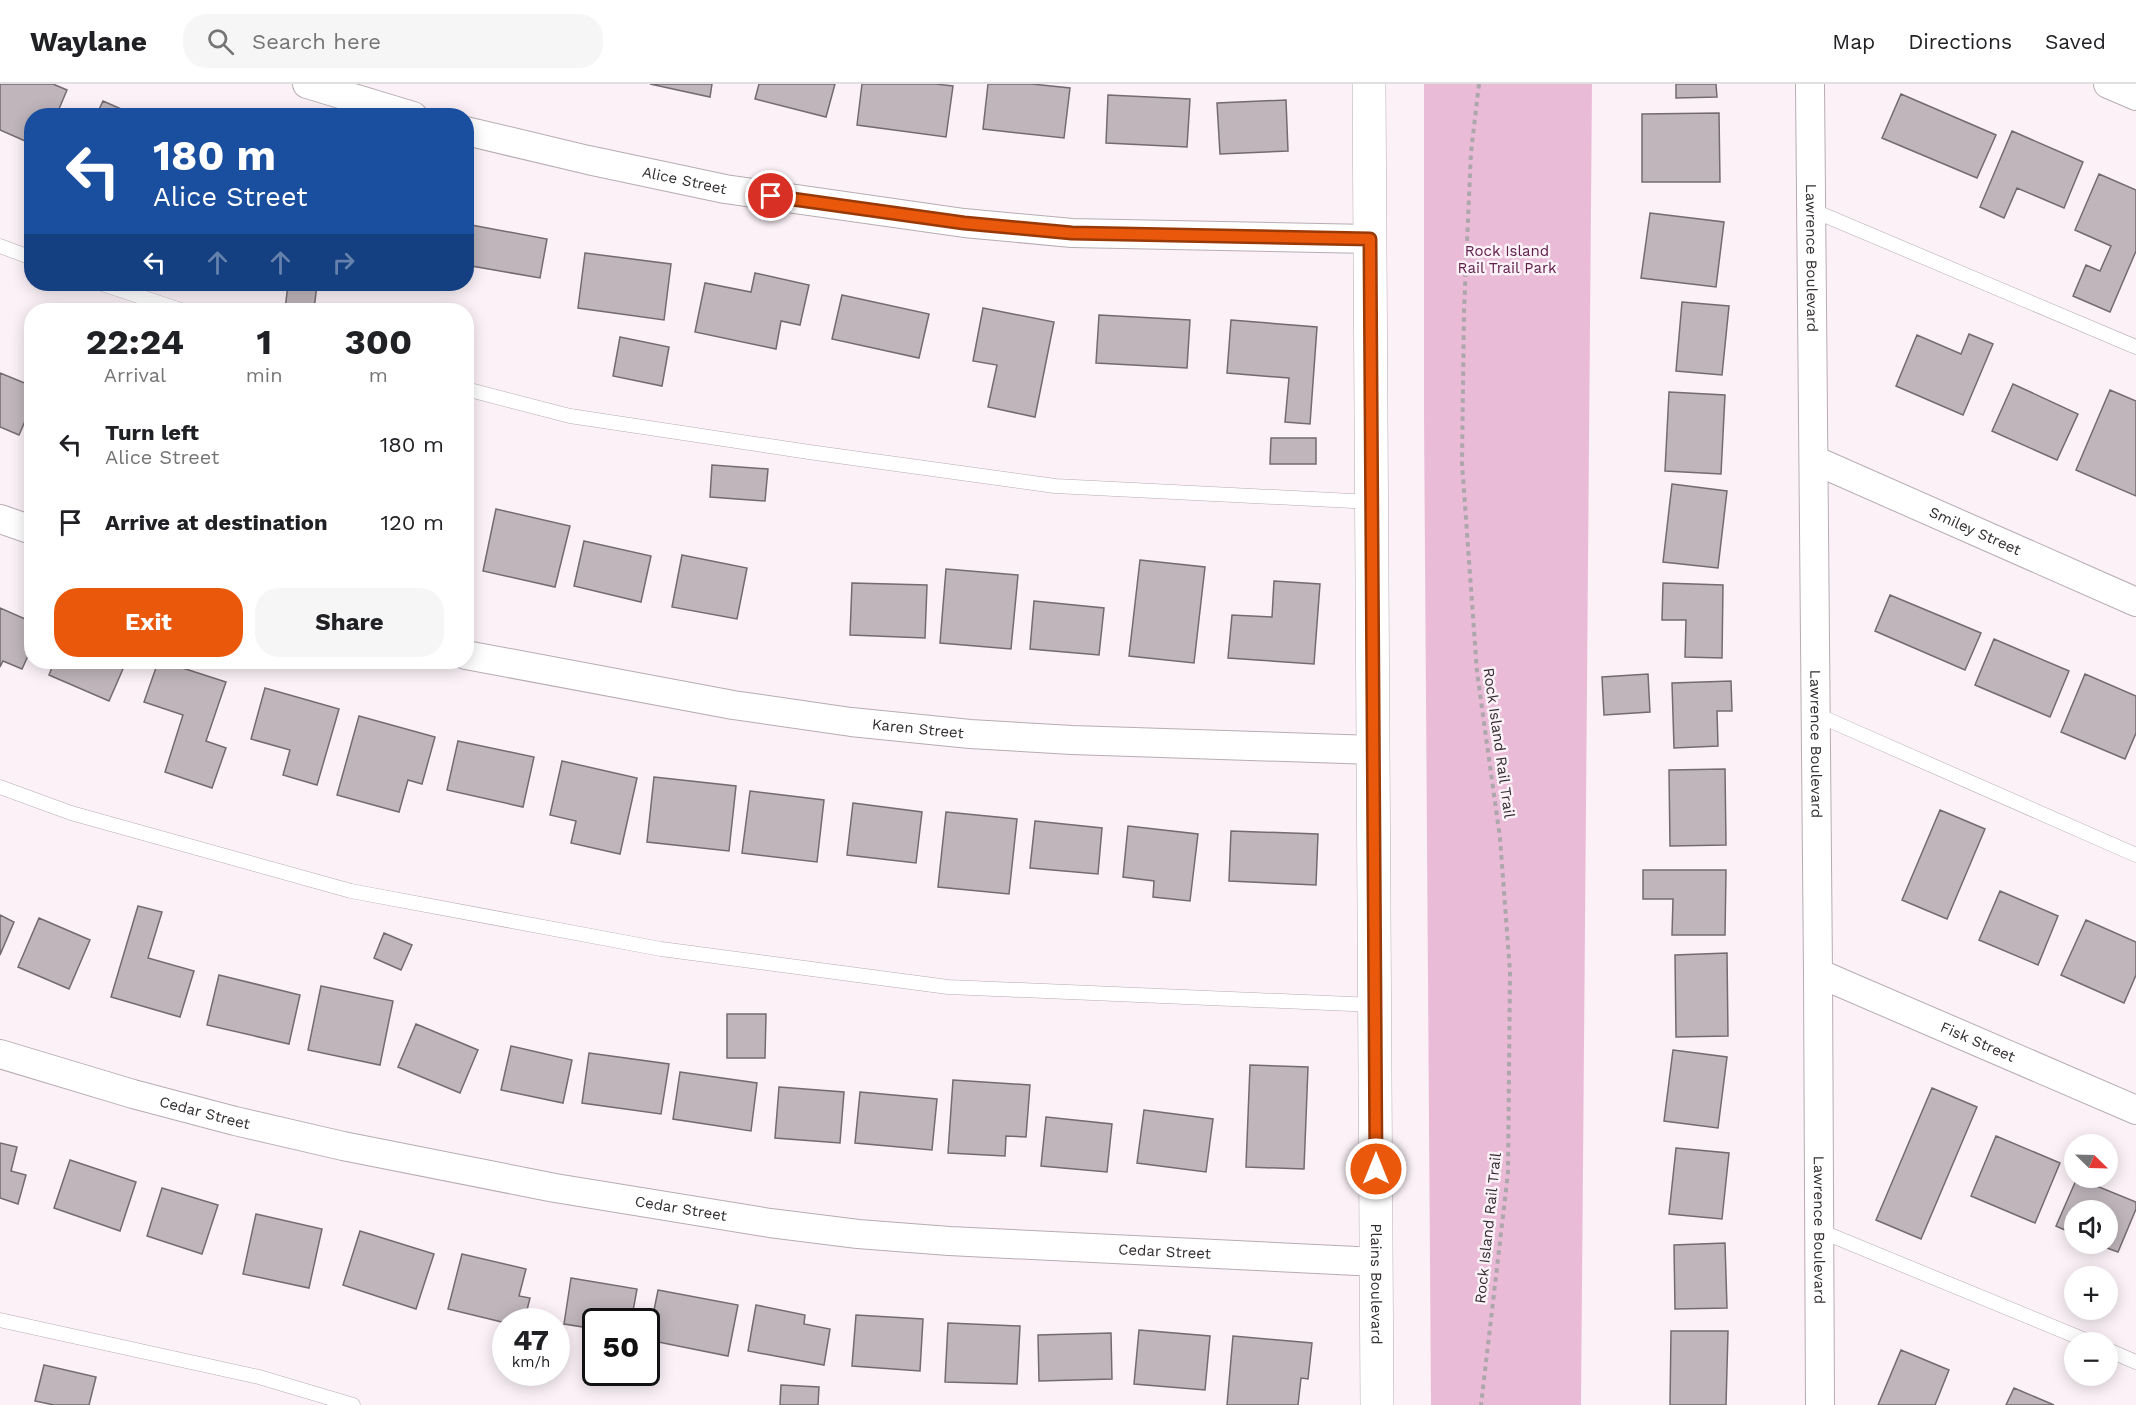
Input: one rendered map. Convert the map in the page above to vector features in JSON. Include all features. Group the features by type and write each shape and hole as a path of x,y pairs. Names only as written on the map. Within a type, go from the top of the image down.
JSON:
{"main road":[{"name":"Plains Boulevard","path":"1370,84 1377,1405"}],"street":[{"path":"307,84 387,108"},
{"name":"Lawrence Boulevard","path":"1810,84 1820,1405"},
{"path":"2108,84 2136,96"},
{"name":"Alice Street","path":"474,133 725,189 964,223 1072,233 1370,239"},
{"name":"Smiley Street","path":"1814,460 2136,602"},
{"path":"0,519 24,527"},
{"name":"Karen Street","path":"474,656 733,705 851,722 970,734 1072,740 1374,750"},
{"name":"Fisk Street","path":"1818,973 2136,1110"},
{"name":"Cedar Street","path":"0,1053 133,1094 343,1146 566,1190 770,1223 949,1241 1377,1262"}],"lane":[{"path":"1812,210 2136,347"},
{"path":"0,246 24,255"},
{"path":"123,291 160,303"},
{"path":"474,391 570,416 1055,486 1372,502"},
{"path":"1815,714 2136,855"},
{"path":"0,787 71,813 351,891 661,949 948,987 1375,1005"},
{"path":"1818,1230 2066,1332"},
{"path":"0,1320 259,1377 353,1405"},
{"path":"2118,1354 2136,1362"}],"path":[{"name":"Rock Island Rail Trail","path":"1479,84 1471,152 1464,299 1462,463 1477,672 1500,838 1510,972 1508,1173 1481,1405"}],"green space":[{"name":"Rock Island Rail Trail Park","path":"1424,84 1592,84 1581,1405 1431,1405"}],"building":[{"path":"0,84 53,84 67,90 59,108 24,108 24,140 0,130"},
{"path":"650,84 712,84 710,97"},
{"path":"759,84 835,84 826,117 755,99"},
{"path":"862,84 953,86 946,137 857,125"},
{"path":"988,84 1032,84 1070,88 1064,138 983,129"},
{"path":"1676,84 1716,84 1717,97 1676,98"},
{"path":"1901,94 1996,135 1977,178 1882,138"},
{"path":"1108,95 1190,99 1187,147 1106,143"},
{"path":"1286,100 1288,151 1220,154 1217,103"},
{"path":"103,101 119,108 100,108"},
{"path":"1719,113 1720,182 1642,182 1642,114"},
{"path":"2012,131 2083,162 2064,208 2017,188 2004,218 1980,207"},
{"path":"2099,174 2136,190 2136,251 2110,312 2073,296 2086,265 2100,271 2111,246 2075,230"},
{"path":"1650,213 1724,222 1716,287 1641,278"},
{"path":"474,225 547,239 540,278 474,266"},
{"path":"585,253 671,264 664,320 578,308"},
{"path":"755,273 809,285 800,325 781,321 776,349 695,332 705,283 751,292"},
{"path":"287,291 316,291 315,303 286,303"},
{"path":"842,295 929,314 919,358 832,339"},
{"path":"1682,302 1729,306 1722,375 1676,371"},
{"path":"983,308 1054,322 1035,417 988,407 997,365 973,361"},
{"path":"1099,315 1190,320 1187,368 1096,363"},
{"path":"1231,320 1317,327 1310,424 1285,422 1289,378 1227,373"},
{"path":"1969,334 1993,344 1963,415 1896,386 1917,335 1961,354"},
{"path":"620,337 669,347 662,386 613,376"},
{"path":"0,373 24,383 24,423 19,435 0,427"},
{"path":"2013,384 2078,414 2057,460 1992,431"},
{"path":"2110,390 2136,401 2136,496 2076,470"},
{"path":"1669,392 1725,395 1721,474 1665,471"},
{"path":"1271,438 1316,438 1316,464 1270,464"},
{"path":"712,465 768,469 765,501 710,497"},
{"path":"1672,484 1727,491 1718,568 1663,562"},
{"path":"496,509 570,526 555,587 483,571"},
{"path":"584,541 651,556 641,602 574,586"},
{"path":"682,555 747,568 737,619 672,607"},
{"path":"1140,560 1205,567 1194,663 1129,656"},
{"path":"946,569 1018,575 1011,649 940,643"},
{"path":"1274,581 1320,584 1314,664 1228,658 1232,615 1272,617"},
{"path":"852,583 927,585 925,638 850,635"},
{"path":"1663,583 1723,585 1722,658 1685,657 1686,620 1662,620"},
{"path":"1890,595 1981,633 1965,670 1875,631"},
{"path":"1034,601 1104,608 1099,655 1030,649"},
{"path":"0,608 24,618 24,665 22,669 3,661 0,667"},
{"path":"1994,639 2069,671 2050,717 1975,685"},
{"path":"51,669 123,669 109,701 49,675"},
{"path":"156,669 186,669 226,682 206,741 226,748 212,788 165,772 183,715 144,702"},
{"path":"1648,674 1650,712 1604,715 1602,677"},
{"path":"2085,674 2136,696 2136,733 2125,759 2061,732"},
{"path":"1731,681 1732,711 1717,711 1718,746 1674,748 1672,683"},
{"path":"265,688 339,709 317,785 283,775 290,750 251,739"},
{"path":"359,716 435,737 422,784 408,780 399,812 337,795"},
{"path":"458,741 534,757 523,807 447,790"},
{"path":"562,761 637,778 620,854 571,843 576,821 550,815"},
{"path":"1725,769 1726,845 1670,846 1669,770"},
{"path":"654,777 736,786 729,851 647,842"},
{"path":"750,791 824,800 817,862 742,853"},
{"path":"853,803 922,812 916,863 847,855"},
{"path":"1940,810 1985,829 1947,919 1902,900"},
{"path":"946,812 1017,819 1009,894 938,887"},
{"path":"1035,821 1102,828 1098,874 1030,868"},
{"path":"1128,826 1198,834 1190,901 1153,897 1154,881 1123,877"},
{"path":"1231,831 1318,834 1316,885 1229,881"},
{"path":"1643,870 1726,870 1725,935 1672,935 1673,899 1643,899"},
{"path":"2000,891 2058,916 2038,965 1979,940"},
{"path":"138,906 162,912 148,958 194,971 180,1017 111,997"},
{"path":"0,915 14,922 0,955"},
{"path":"39,918 90,940 69,989 18,967"},
{"path":"2086,920 2136,942 2136,975 2124,1003 2061,975"},
{"path":"384,933 412,945 401,970 374,958"},
{"path":"1727,953 1728,1036 1676,1037 1675,955"},
{"path":"219,975 300,995 289,1044 207,1025"},
{"path":"321,986 393,1001 380,1065 308,1050"},
{"path":"727,1014 766,1014 765,1058 727,1058"},
{"path":"416,1024 478,1050 460,1093 398,1067"},
{"path":"511,1046 572,1060 563,1103 501,1090"},
{"path":"1673,1050 1727,1057 1718,1128 1664,1121"},
{"path":"589,1053 669,1064 661,1114 582,1103"},
{"path":"1250,1065 1308,1067 1304,1169 1246,1167"},
{"path":"680,1072 757,1083 751,1131 673,1119"},
{"path":"953,1080 1030,1085 1026,1137 1006,1136 1005,1156 948,1153"},
{"path":"779,1087 844,1092 840,1143 775,1138"},
{"path":"1932,1088 1977,1107 1921,1239 1876,1220"},
{"path":"860,1092 937,1099 932,1150 855,1143"},
{"path":"1144,1110 1213,1119 1206,1172 1137,1163"},
{"path":"1046,1117 1112,1124 1107,1172 1041,1166"},
{"path":"1996,1136 2060,1163 2035,1223 1971,1196"},
{"path":"0,1143 17,1147 11,1171 26,1175 18,1204 0,1198"},
{"path":"1676,1148 1729,1153 1722,1219 1669,1214"},
{"path":"70,1160 136,1182 120,1231 54,1208"},
{"path":"162,1188 218,1205 202,1254 147,1236"},
{"path":"2073,1188 2102,1188 2136,1202 2136,1209 2118,1252 2118,1200 2067,1200"},
{"path":"2064,1208 2064,1230 2056,1226"},
{"path":"256,1214 322,1229 309,1288 243,1274"},
{"path":"360,1231 434,1254 416,1309 343,1285"},
{"path":"1725,1243 1727,1308 1675,1309 1674,1245"},
{"path":"462,1254 526,1269 519,1296 530,1298 528,1308 492,1308 492,1320 448,1309"},
{"path":"571,1278 637,1289 634,1308 582,1308 582,1327 570,1325 570,1308 566,1308"},
{"path":"658,1290 738,1305 728,1356 660,1342 660,1308 654,1308"},
{"path":"756,1305 805,1315 804,1324 830,1329 824,1365 748,1351"},
{"path":"856,1315 923,1319 920,1371 852,1366"},
{"path":"948,1323 1020,1326 1017,1384 945,1382"},
{"path":"1139,1330 1210,1336 1205,1390 1134,1384"},
{"path":"1671,1331 1728,1331 1726,1405 1670,1405"},
{"path":"1111,1333 1112,1379 1039,1381 1038,1335"},
{"path":"1233,1336 1312,1343 1308,1379 1301,1378 1298,1405 1227,1405"},
{"path":"1901,1350 1949,1370 1935,1405 1878,1405"},
{"path":"44,1365 96,1377 89,1405 54,1405 35,1401"},
{"path":"781,1385 819,1387 818,1405 780,1405"},
{"path":"2014,1388 2054,1405 2006,1405"}],"route":[{"path":"771,196 964,223 1072,233 1370,239 1376,1169"}]}
